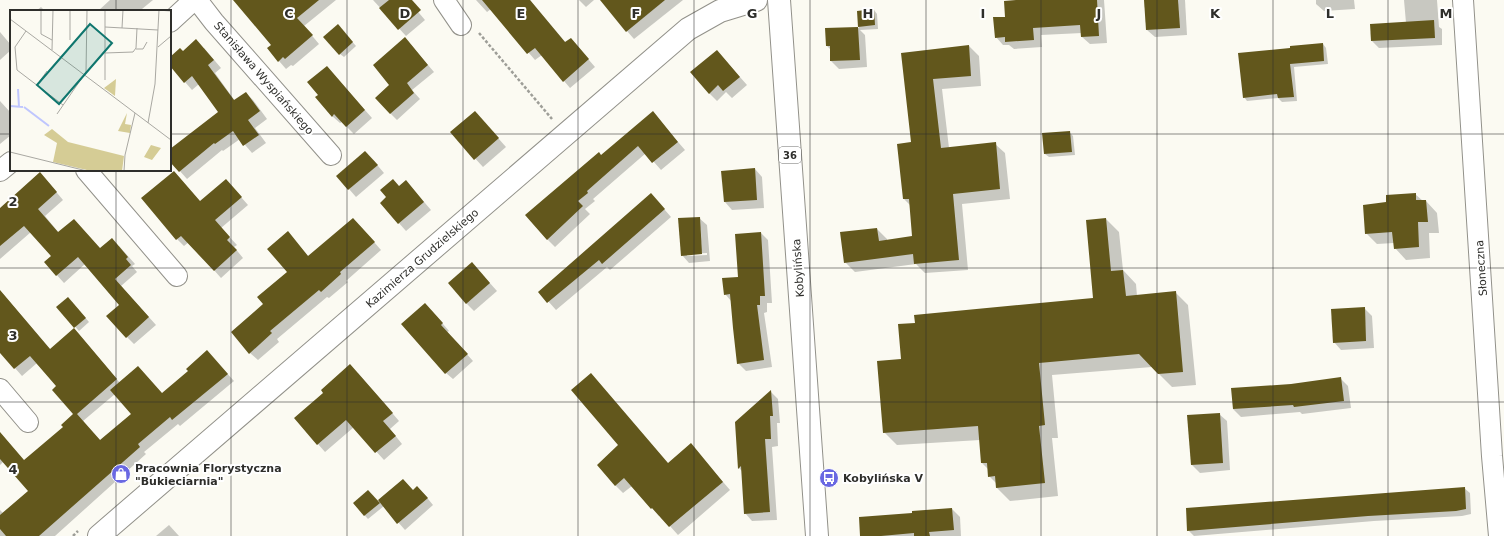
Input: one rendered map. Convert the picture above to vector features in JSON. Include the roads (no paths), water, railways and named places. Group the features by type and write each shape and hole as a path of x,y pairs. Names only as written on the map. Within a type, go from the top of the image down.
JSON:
{"street":[{"path":"171,21 196,0"},
{"name":"Stanisława Wyspiańskiego","path":"196,0 331,155"},
{"path":"444,0 461,25"},
{"name":"Kazimierza Grudzielskiego","path":"99,536 688,29 720,11 756,0"},
{"name":"Kobylińska","path":"779,0 817,536"},
{"name":"Słoneczna","path":"1462,0 1492,456 1499,536"},
{"path":"0,172 10,163"},
{"path":"87,171 177,276"},
{"path":"0,390 28,422"}],"place":[{"name":"Pracownia Florystyczna \"Bukieciarnia\"","path":"121,474"},
{"name":"Kobylińska V","path":"829,478"}]}
